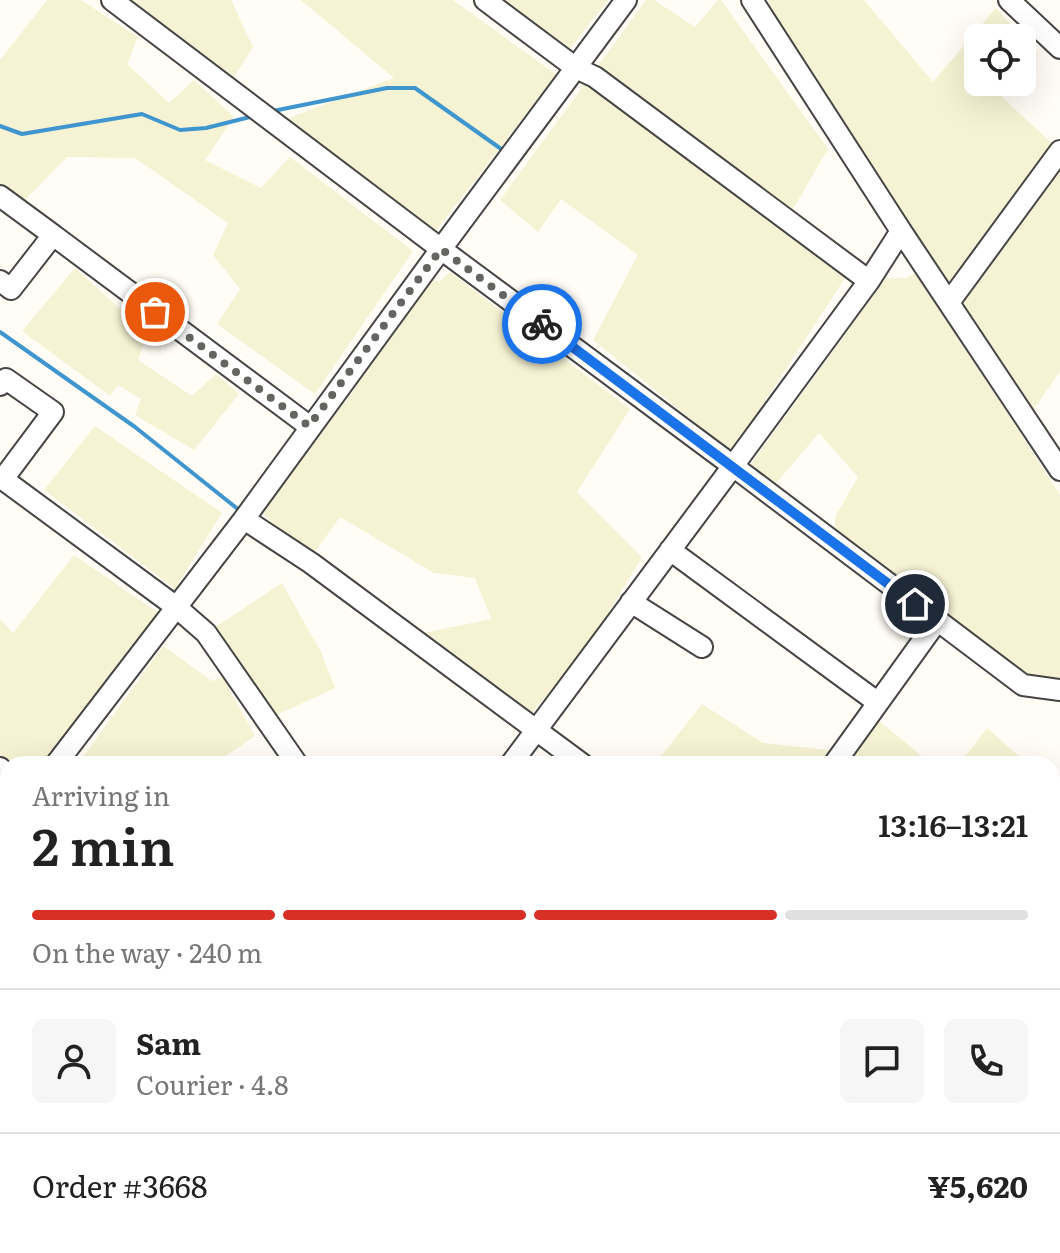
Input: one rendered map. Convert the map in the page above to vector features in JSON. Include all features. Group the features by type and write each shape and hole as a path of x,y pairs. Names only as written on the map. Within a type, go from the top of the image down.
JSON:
{"street":[{"path":"112,0 1023,685 1060,690"},
{"path":"485,0 576,68 595,77 869,281"},
{"path":"62,756 244,519 309,426 626,0"},
{"path":"752,0 1060,470"},
{"path":"1009,0 1060,48"},
{"path":"950,301 1060,151"},
{"path":"0,196 309,426"},
{"path":"517,756 869,281 901,231"},
{"path":"0,281 11,289 53,235"},
{"path":"0,385 6,379 53,412 2,478 175,606 206,633 291,756"},
{"path":"244,519 311,563 571,756"},
{"path":"670,550 877,702"},
{"path":"631,602 702,647"},
{"path":"840,756 937,621"}],"shaded area":[{"path":"47,0 81,0 138,37 127,64 169,103 194,80 234,117 205,160 261,188 290,157 413,251 315,394 217,324 240,289 213,255 228,223 135,158 67,157 21,204 0,189 0,60"},
{"path":"130,0 231,0 253,47 232,80"},
{"path":"301,0 453,0 557,75 433,234 278,122 394,78"},
{"path":"492,0 608,0 563,58"},
{"path":"646,0 654,0 695,27 721,0 828,149 786,221 845,278 732,452 593,340 638,255 561,199 538,232 500,200"},
{"path":"769,0 864,0 933,82 964,46 964,96 1003,96 1060,151 1060,371 1030,415 903,222 766,3"},
{"path":"996,8 1010,24 982,24"},
{"path":"75,268 147,333 138,360 192,396 216,374 239,394 194,450 135,415 141,399 118,385 110,396 22,331"},
{"path":"450,272 630,409 577,492 642,557 586,650 528,717 423,633 491,619 475,578 434,573 340,517 309,560 259,509 349,397 430,277 439,282"},
{"path":"917,272 1060,495 1060,680 1017,676 834,531 836,515 858,477 819,433 772,488 748,468 886,278 906,278"},
{"path":"95,426 222,513 175,589 44,490"},
{"path":"74,555 163,616 53,756 0,756 0,619 13,633"},
{"path":"282,583 321,652 335,688 268,719 214,628"},
{"path":"163,646 212,681 223,678 255,736 226,756 84,756"},
{"path":"702,704 763,743 837,751 833,756 661,756"},
{"path":"878,720 922,756 850,756"},
{"path":"987,728 1019,756 965,756"}],"waterway":[{"path":"273,111 387,88 415,88 504,151"},
{"path":"0,126 22,134 142,114 180,130 206,128 254,116"},
{"path":"0,332 135,427 239,510"}],"way so far":[{"path":"155,312 309,426 441,249 542,324"}],"route":[{"path":"542,324 915,604"}]}
